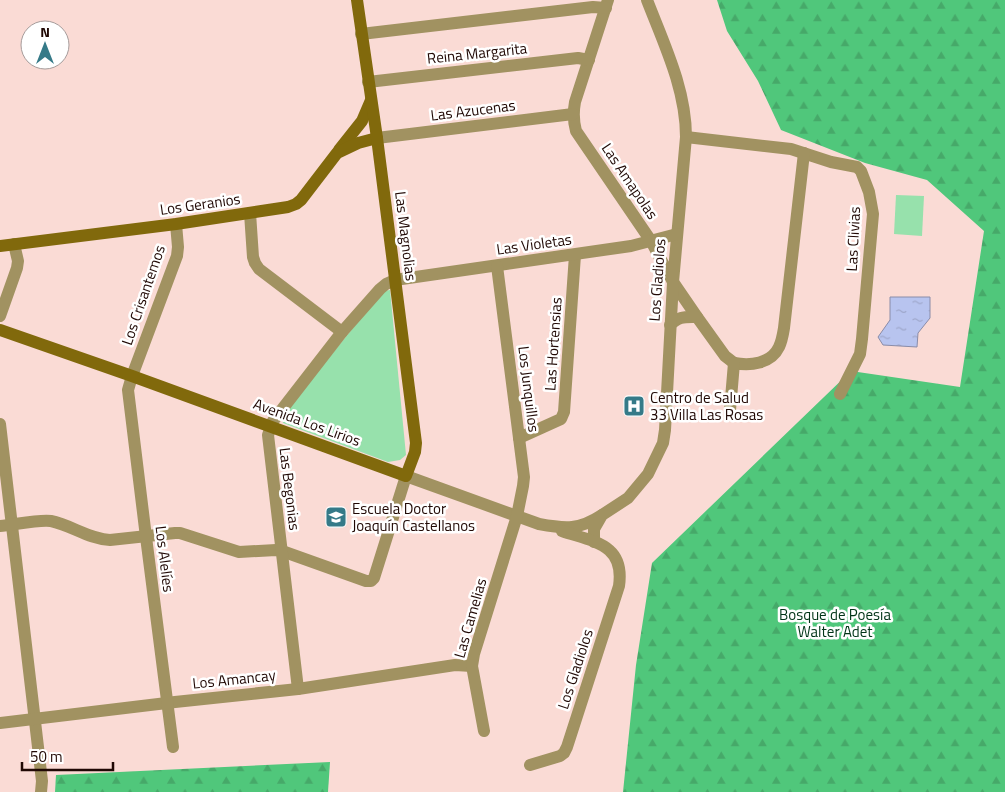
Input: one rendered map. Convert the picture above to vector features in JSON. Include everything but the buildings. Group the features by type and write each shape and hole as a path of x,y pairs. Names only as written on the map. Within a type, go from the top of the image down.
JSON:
{"street":[{"name":"Las Magnolias","path":"356,0 377,138 416,443 415,452 406,476"},
{"name":"Los Gladiolos","path":"602,515 620,504 637,488 648,474 662,443 666,419 673,282 686,137 685,114 678,84 647,0"},
{"path":"361,34 607,4 575,102 573,114"},
{"name":"Reina Margarita","path":"368,82 578,58 589,60"},
{"path":"337,153 362,120 371,100"},
{"name":"Las Azucenas","path":"377,138 573,114"},
{"name":"Las Amapolas","path":"573,114 576,131 651,241 673,282 725,356 734,364"},
{"name":"Las Clivias","path":"686,137 782,148 857,168 861,171 869,192 873,214 860,354 840,394"},
{"name":"Los Geranios","path":"0,246 288,208 302,200 337,153 358,143 377,138"},
{"path":"730,410 734,364 756,364 775,354 780,344 784,328 804,153"},
{"path":"250,213 254,263 259,269 342,332"},
{"name":"Los Crisantemos","path":"132,376 177,256 176,224"},
{"name":"Las Violetas","path":"395,280 631,246 677,234"},
{"path":"0,316 17,268 18,261 14,244"},
{"name":"Las Hortensias","path":"519,438 560,418 564,412 575,255"},
{"name":"Los Junquillos","path":"497,266 524,477 517,516"},
{"path":"270,426 342,332 380,289 395,280"},
{"path":"670,325 676,319 682,317 697,317"},
{"name":"Avenida Los Lirios","path":"0,330 539,524 561,528 576,527 586,525 602,515"},
{"name":"Los Alelíes","path":"132,376 128,390 173,747"},
{"path":"0,424 6,525 35,719 42,781 41,792"},
{"name":"Las Begonias","path":"270,426 267,440 298,689"},
{"path":"6,525 50,521 110,540 180,533 244,553 282,551 366,581 371,581 374,578 406,476"},
{"path":"594,542 594,529 602,515"},
{"name":"Las Camelias","path":"484,731 472,666 474,654 517,516"},
{"name":"Los Gladiolos","path":"530,765 560,756 567,747 618,586 620,569 617,558 605,547 550,526"},
{"name":"Los Amancay","path":"0,723 298,689 455,665 472,666"}],"green space":[{"name":"Bosque de Poesía Walter Adet","path":"717,0 1005,0 1005,792 623,792 636,665 652,563 851,371 960,387 984,231 927,180 865,163 781,130 758,81 727,31"},
{"path":"896,195 924,196 922,236 894,234"},
{"path":"390,290 406,455 400,460 388,462 283,423 282,419 284,413 383,291"},
{"path":"330,762 328,792 55,792 56,775"}],"water":[{"path":"890,297 930,297 930,318 918,333 917,347 883,345 878,337 890,320"}],"place":[{"name":"Centro de Salud 33 Villa Las Rosas","path":"634,406"},
{"name":"Escuela Doctor Joaquín Castellanos","path":"336,517"}]}
